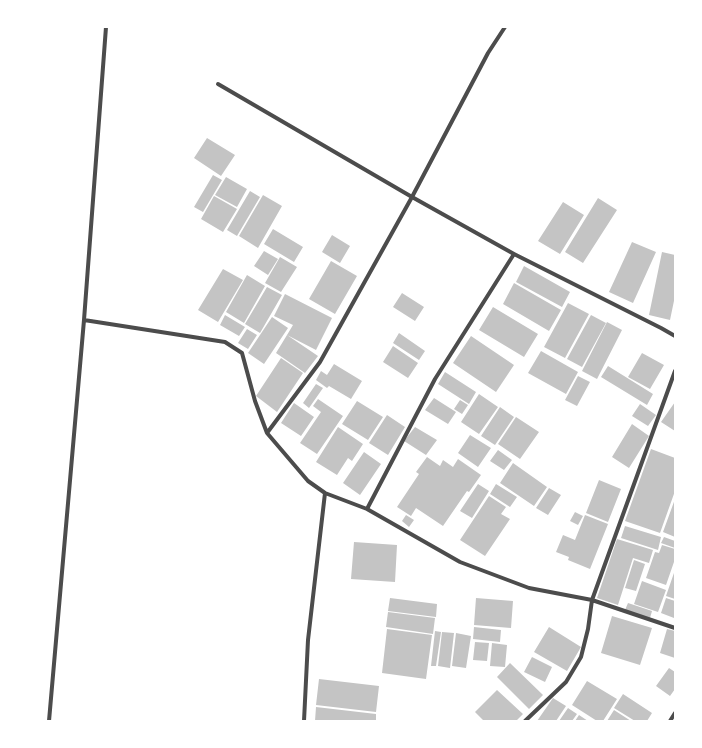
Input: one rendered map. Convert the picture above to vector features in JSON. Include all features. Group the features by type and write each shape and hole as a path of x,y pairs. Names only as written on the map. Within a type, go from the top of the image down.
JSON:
{"street":[{"path":"48,721 84,320 106,27"},
{"path":"267,433 320,362 412,197 488,53 505,27"},
{"path":"218,84 412,197 514,254 675,336"},
{"path":"367,509 435,379 514,254"},
{"path":"84,320 225,342 242,353 255,401 267,433 308,481 325,493 367,509 460,562 529,588 592,600 675,628"},
{"path":"525,721 566,682 581,657 588,629 592,600 675,371"},
{"path":"304,721 308,640 325,493"},
{"path":"670,721 675,713"}],"building":[{"path":"207,138 235,155 221,176 194,158"},
{"path":"213,175 222,180 203,212 194,207"},
{"path":"226,177 247,189 237,207 215,195"},
{"path":"250,191 260,197 237,236 227,230"},
{"path":"263,195 282,206 258,248 239,236"},
{"path":"214,196 237,209 223,232 201,219"},
{"path":"598,198 617,210 583,263 565,252"},
{"path":"563,202 584,215 560,254 538,241"},
{"path":"273,229 303,247 294,262 264,244"},
{"path":"332,235 350,246 340,263 322,252"},
{"path":"632,242 656,252 633,303 609,292"},
{"path":"264,251 278,259 268,275 254,266"},
{"path":"662,252 675,255 675,296 670,320 649,315"},
{"path":"280,257 297,267 281,292 265,283"},
{"path":"331,261 357,276 335,314 309,299"},
{"path":"524,266 570,292 562,307 516,282"},
{"path":"223,269 243,280 218,322 198,310"},
{"path":"247,275 265,286 244,323 226,312"},
{"path":"514,283 561,310 549,331 503,304"},
{"path":"267,287 282,295 260,333 245,324"},
{"path":"402,293 424,307 415,321 393,307"},
{"path":"285,294 332,318 316,350 287,335 293,325 274,316"},
{"path":"568,303 589,314 565,358 544,347"},
{"path":"493,307 538,334 524,357 479,330"},
{"path":"225,315 245,327 239,336 220,325"},
{"path":"591,315 606,323 582,367 567,359"},
{"path":"272,317 288,328 264,364 248,353"},
{"path":"607,322 622,330 597,379 582,371"},
{"path":"247,329 257,335 248,349 238,343"},
{"path":"399,333 425,351 419,360 393,343"},
{"path":"287,335 318,356 305,373 276,353"},
{"path":"471,336 514,365 496,392 453,363"},
{"path":"393,346 418,363 408,378 383,362"},
{"path":"541,351 578,372 566,394 528,373"},
{"path":"642,353 664,365 650,389 628,377"},
{"path":"281,358 303,373 277,412 256,396"},
{"path":"334,364 362,381 351,399 329,386 327,388 316,380 321,371 327,375"},
{"path":"608,366 653,394 647,405 601,377"},
{"path":"445,372 476,392 469,404 438,384"},
{"path":"578,376 590,382 577,406 565,400"},
{"path":"316,384 323,388 309,408 303,403"},
{"path":"479,394 498,407 479,434 461,422"},
{"path":"434,398 456,412 448,424 425,410"},
{"path":"318,399 343,416 317,454 300,443 321,412 313,406"},
{"path":"460,400 468,405 462,414 454,409"},
{"path":"357,401 383,417 368,440 342,424"},
{"path":"675,402 675,431 661,422"},
{"path":"294,403 314,417 301,436 281,423"},
{"path":"640,404 656,415 648,426 632,416"},
{"path":"500,407 514,417 495,445 481,436"},
{"path":"387,415 405,427 388,455 369,443"},
{"path":"516,417 539,432 520,459 498,444"},
{"path":"632,424 649,436 629,468 612,457"},
{"path":"338,427 363,444 352,461 348,458 337,475 316,462"},
{"path":"415,427 437,440 426,455 404,441"},
{"path":"470,435 491,448 478,467 458,453"},
{"path":"651,449 675,458 675,491 660,533 625,521"},
{"path":"498,450 512,460 504,470 490,461"},
{"path":"364,452 381,464 360,495 343,483"},
{"path":"427,457 440,466 443,460 453,467 458,459 481,475 469,492 467,491 443,526 416,508 411,516 397,507 419,474 416,472"},
{"path":"513,463 547,487 534,506 500,483"},
{"path":"599,480 621,489 608,522 586,513"},
{"path":"478,484 489,491 472,518 460,511"},
{"path":"496,484 517,497 510,507 490,494"},
{"path":"549,488 561,495 548,515 536,508"},
{"path":"489,496 506,507 501,514 510,519 485,556 460,540"},
{"path":"675,499 675,537 663,532"},
{"path":"575,512 583,516 578,525 570,521"},
{"path":"406,515 414,520 409,527 402,521"},
{"path":"585,515 608,524 590,569 568,560 569,557 556,552 563,535 575,540"},
{"path":"625,526 661,537 658,550 621,538"},
{"path":"664,537 675,541 675,548 661,543"},
{"path":"617,539 653,550 649,563 633,558 618,605 597,598"},
{"path":"354,542 397,545 395,582 351,579"},
{"path":"662,545 675,549 675,559 666,585 646,578 655,552 659,553"},
{"path":"634,560 645,564 636,591 625,588"},
{"path":"675,570 675,599 666,596"},
{"path":"642,581 666,590 658,612 634,604"},
{"path":"390,598 437,604 436,617 388,611"},
{"path":"476,598 513,601 511,628 474,625"},
{"path":"666,598 675,601 674,618 661,613"},
{"path":"628,603 652,611 650,618 625,610"},
{"path":"388,612 435,618 433,634 386,627"},
{"path":"612,616 652,628 640,665 601,653"},
{"path":"474,627 501,630 500,642 473,639"},
{"path":"549,627 581,647 567,671 534,652"},
{"path":"387,629 432,635 426,679 382,673"},
{"path":"667,629 675,631 675,658 660,653"},
{"path":"435,631 441,632 436,666 431,666"},
{"path":"442,632 454,633 450,668 438,666"},
{"path":"456,633 471,636 466,668 452,666"},
{"path":"475,642 489,643 487,661 473,660"},
{"path":"492,643 507,645 505,667 490,666"},
{"path":"532,657 552,667 545,682 524,672"},
{"path":"510,663 543,695 529,709 497,677"},
{"path":"669,668 675,672 675,689 670,696 656,686"},
{"path":"319,679 379,686 376,712 316,705"},
{"path":"587,681 617,699 603,721 597,721 572,705"},
{"path":"497,690 523,714 516,721 484,721 475,712"},
{"path":"623,694 652,713 647,721 635,721 614,708"},
{"path":"553,698 566,706 556,721 537,721"},
{"path":"316,707 376,714 376,721 315,721"},
{"path":"568,708 577,714 572,721 559,721"},
{"path":"614,710 631,721 607,721"},
{"path":"579,715 588,721 575,721"}]}
